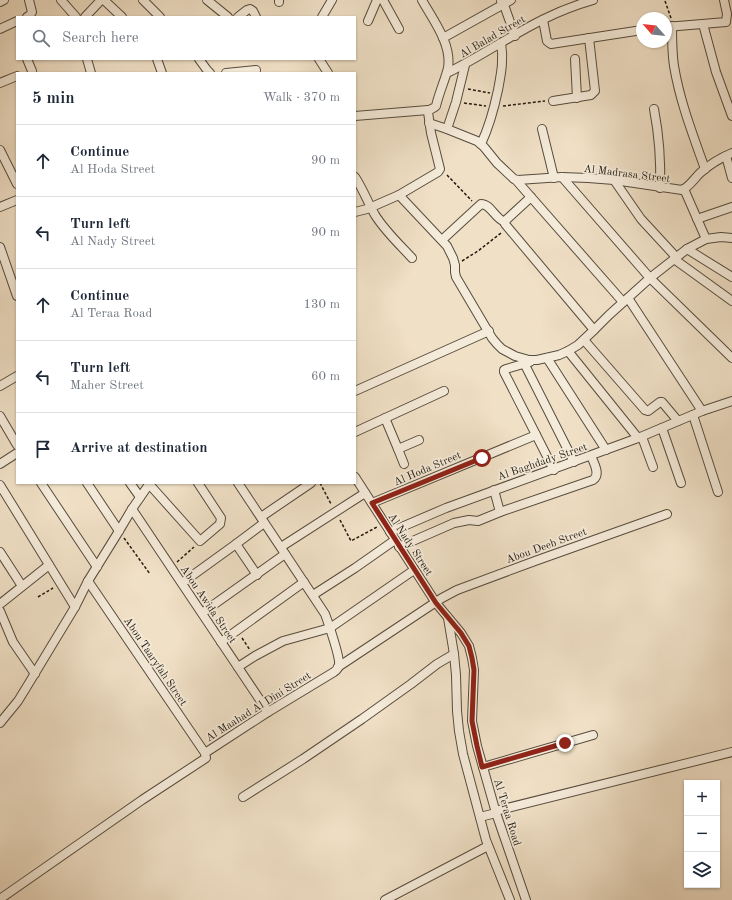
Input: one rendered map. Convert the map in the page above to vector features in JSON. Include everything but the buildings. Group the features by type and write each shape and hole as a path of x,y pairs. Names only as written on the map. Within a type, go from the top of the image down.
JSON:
{"street":[{"path":"0,2 4,0"},
{"path":"28,16 32,12 29,0"},
{"path":"62,0 75,16"},
{"path":"86,16 100,0"},
{"path":"104,0 121,16"},
{"path":"143,0 159,16"},
{"path":"207,0 227,16"},
{"path":"323,16 332,0"},
{"path":"368,21 377,0"},
{"path":"383,0 399,29"},
{"path":"356,116 428,110 436,106 447,73 448,59 443,38 422,0"},
{"name":"Al Balad Street","path":"447,73 543,20 572,7 593,0"},
{"path":"672,26 726,22 727,14 724,0"},
{"path":"443,38 505,2 515,36"},
{"path":"239,16 250,9 256,16"},
{"path":"543,20 548,41 552,44 636,31"},
{"path":"0,29 16,21"},
{"path":"702,24 716,72 732,116"},
{"path":"553,100 591,95 595,91 589,38"},
{"path":"672,42 673,58 681,100 705,169"},
{"path":"481,144 491,120 497,94 503,63 501,43"},
{"path":"575,59 577,98"},
{"path":"27,60 30,72"},
{"path":"87,60 91,72"},
{"path":"157,60 162,72"},
{"path":"200,60 209,72"},
{"path":"320,60 327,72"},
{"path":"447,129 456,102 465,64"},
{"path":"236,72 256,70"},
{"path":"0,83 16,76"},
{"path":"654,109 659,141 660,188"},
{"path":"356,212 399,195 438,172 440,169 433,143 428,110"},
{"path":"429,123 472,139 481,144 497,163 516,180 626,300 702,411"},
{"path":"542,128 558,178 650,278 732,358"},
{"path":"0,150 16,182"},
{"path":"729,154 732,178"},
{"name":"Al Madrasa Street","path":"516,180 588,178 614,180 679,191 684,189 705,169 729,154"},
{"path":"356,179 382,225 412,258"},
{"path":"614,180 641,218 675,258 732,301"},
{"path":"684,189 706,239"},
{"path":"399,195 442,240 450,252 455,265 454,272 456,277 497,344 508,353 522,359 537,360"},
{"path":"507,225 506,220 531,197"},
{"path":"0,206 16,201"},
{"path":"442,240 477,207 484,204 498,219 507,225 594,330"},
{"path":"697,219 732,207"},
{"path":"554,470 504,372 506,369 568,351 584,340 650,278 687,249 706,239 721,237 732,238"},
{"path":"0,248 16,293"},
{"path":"687,249 732,277"},
{"path":"356,391 489,331"},
{"path":"584,340 644,410 650,410 662,402 678,421"},
{"path":"568,351 640,438 653,467"},
{"path":"547,358 606,450"},
{"path":"524,363 574,462"},
{"path":"0,375 2,385 16,377"},
{"path":"356,432 444,391"},
{"name":"Al Baghdady Street","path":"390,532 446,508 640,438 702,411 732,401"},
{"path":"693,415 718,492"},
{"path":"0,416 16,444"},
{"path":"385,418 404,464"},
{"path":"662,428 681,483"},
{"name":"Al Hoda Street","path":"372,503 536,435"},
{"path":"398,449 419,440"},
{"path":"0,464 16,454"},
{"path":"313,596 355,568 397,544 454,523 468,520 478,521 593,480 597,476 597,471 591,456"},
{"name":"Al Nady Street","path":"356,479 436,603"},
{"path":"41,484 97,567"},
{"path":"88,484 119,531"},
{"path":"131,484 140,497"},
{"path":"0,724 18,701 35,674 75,607 88,581 132,509 149,484"},
{"path":"151,484 200,541 220,524 221,518 199,484"},
{"path":"239,484 325,614 339,660 338,667"},
{"path":"182,583 236,544 262,520 310,484"},
{"path":"0,485 75,607"},
{"path":"494,490 500,512"},
{"path":"202,613 257,575 283,551 336,512 365,493"},
{"name":"Abou Awida Street","path":"132,509 268,712"},
{"name":"Abou Deeb Street","path":"338,667 449,594 535,561 667,514"},
{"path":"236,544 257,575"},
{"path":"0,552 22,586"},
{"path":"0,604 49,564"},
{"path":"238,667 254,656 283,641 330,628 414,570"},
{"name":"Abou Taaryfah Street","path":"88,581 205,753"},
{"path":"221,642 304,582"},
{"name":"Al Teraa Road","path":"436,603 461,633 469,646 474,670 472,721 477,746 495,812 526,900"},
{"path":"0,611 13,642 35,674"},
{"path":"448,617 454,654 457,711 463,754 488,846 510,900"},
{"path":"243,797 329,741 412,684 437,664 454,654"},
{"name":"Al Maahad Al Dini Street","path":"0,899 142,800 206,758 205,753 268,712 334,672 338,667"},
{"path":"482,767 593,735"},
{"path":"480,817 732,752"},
{"path":"385,900 488,846"}],"path":[{"path":"665,1 668,12"},
{"path":"459,88 497,94"},
{"path":"456,102 494,107 553,100"},
{"path":"440,169 477,207"},
{"path":"455,265 478,251 507,225"},
{"path":"321,484 351,541 384,523"},
{"path":"119,531 150,574"},
{"path":"172,567 200,541"},
{"path":"38,597 60,584"},
{"path":"237,631 254,656"}],"route":[{"path":"482,458 372,503 436,603 461,633 469,646 474,670 472,721 482,767 565,743"}]}
